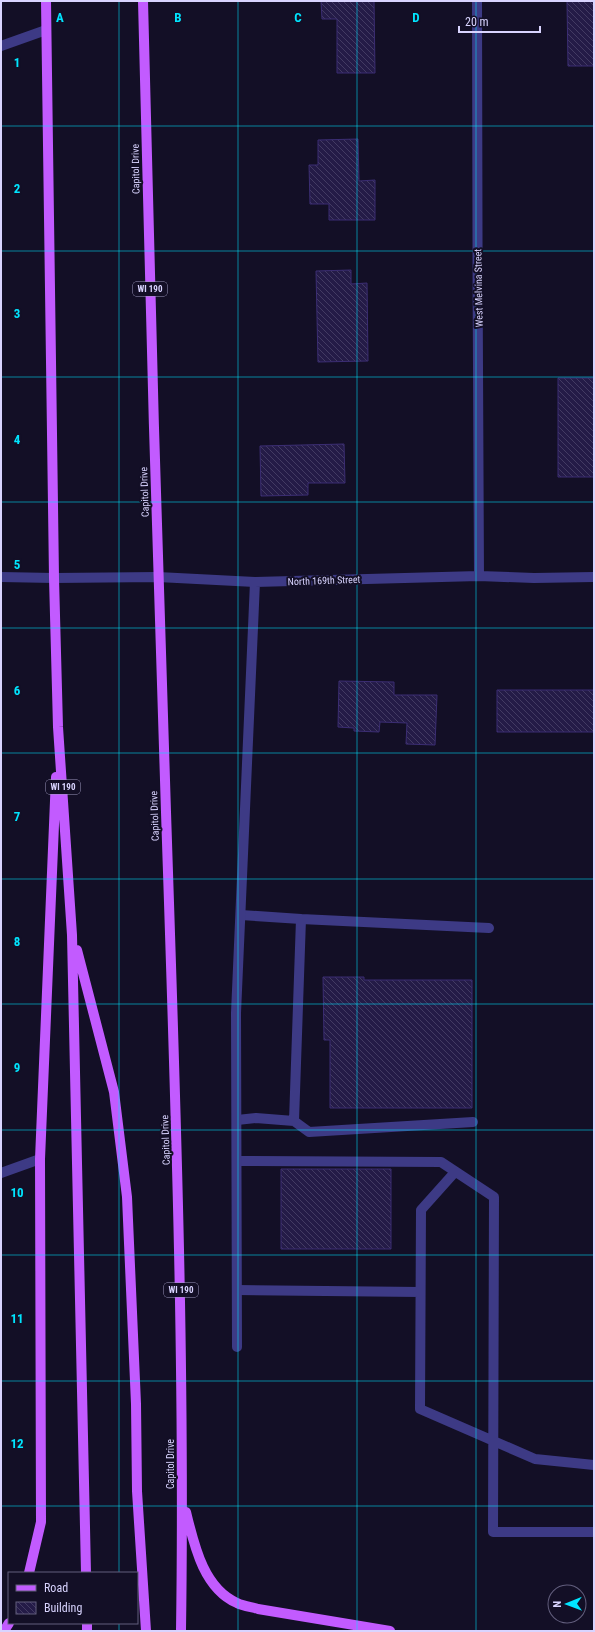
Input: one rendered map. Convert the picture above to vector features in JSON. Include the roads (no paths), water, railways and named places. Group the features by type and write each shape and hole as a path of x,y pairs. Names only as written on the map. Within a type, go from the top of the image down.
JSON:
{"main road":[{"name":"WI 190","path":"46,1 54,578 58,727 72,935 86,1572"},
{"name":"Capitol Drive","path":"143,1 158,577 179,1217 183,1404 181,1631"},
{"path":"28,1572 41,1522 40,1159 58,727"},
{"path":"72,935 114,1092 127,1197 136,1404 137,1491 146,1631"},
{"path":"182,1497 194,1542 205,1572 222,1593 237,1603 258,1609 390,1631"}],"street":[{"name":"West Melvina Street","path":"478,1 476,162 479,371 479,576"},
{"path":"1,46 46,30"},
{"name":"North 169th Street","path":"1,577 158,577 255,582 479,576 594,578"},
{"path":"237,1347 236,1025 255,582"},
{"path":"241,915 489,928"},
{"path":"294,1121 301,919"},
{"path":"237,1120 256,1118 294,1121 309,1132 472,1122"},
{"path":"1,1173 40,1159"},
{"path":"237,1161 441,1162 494,1197 492,1442 493,1532 594,1532"},
{"path":"455,1172 421,1210 420,1409 492,1442 535,1459 594,1465"},
{"path":"237,1290 420,1292"}]}
